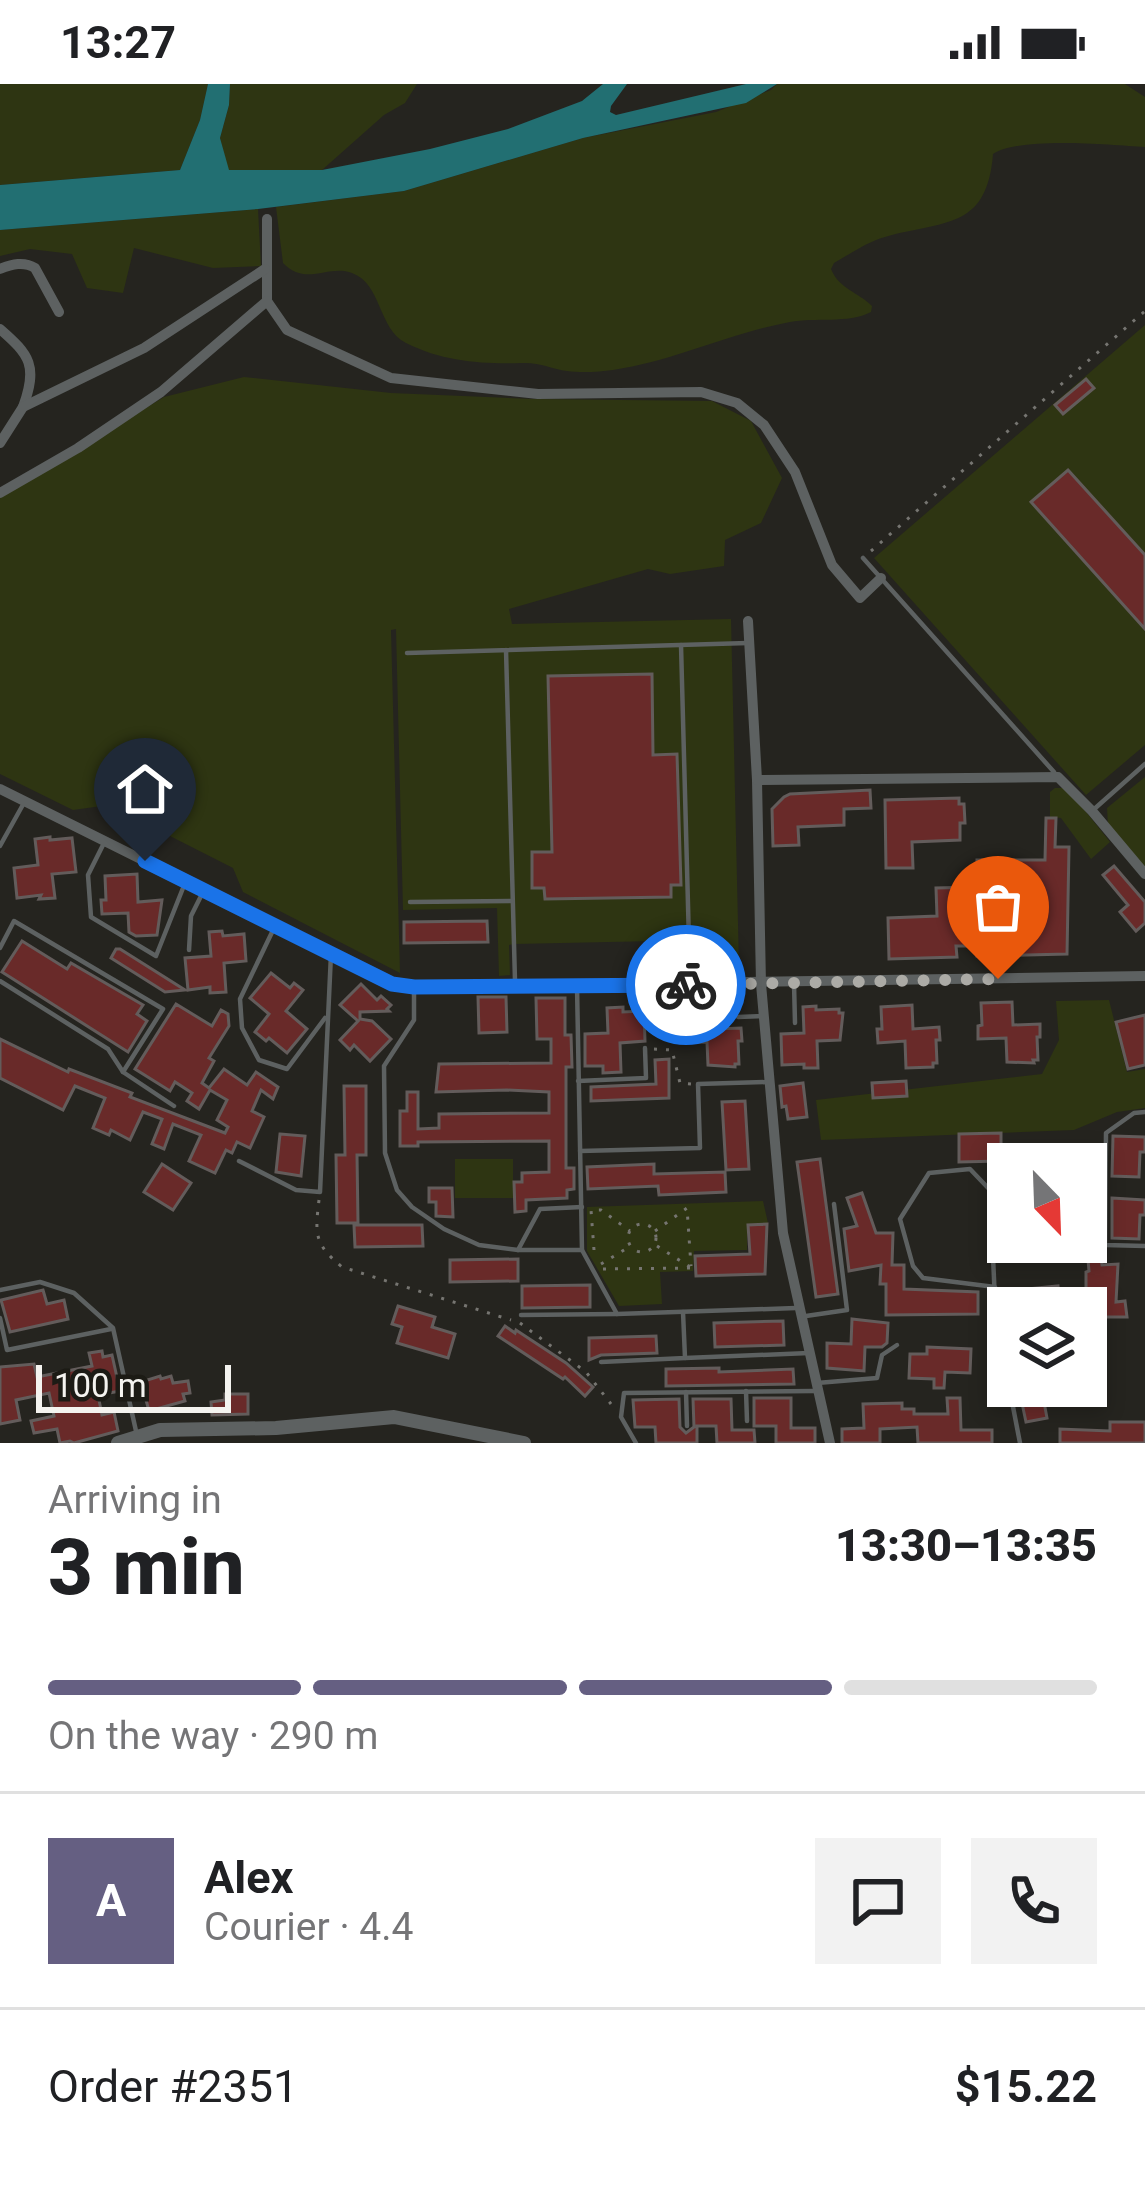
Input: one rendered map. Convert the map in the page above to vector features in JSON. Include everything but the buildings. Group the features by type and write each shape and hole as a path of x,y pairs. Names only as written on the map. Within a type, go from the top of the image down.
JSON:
{"street":[{"path":"267,219 267,302 286,330 391,378 538,394 701,392 736,403 764,425 795,472 832,565 860,598 881,578"},
{"path":"0,269 28,264 35,268 59,312"},
{"path":"23,406 144,348 266,269"},
{"path":"0,493 161,392 267,302"},
{"path":"0,329 29,358 31,370 23,406 0,443"},
{"path":"748,621 761,984 783,1233 830,1443"},
{"path":"757,780 1058,776 1145,874"},
{"path":"0,789 392,984 690,985 1145,976"},
{"path":"118,1443 160,1430 276,1428 394,1417 524,1443"}],"lane":[{"path":"863,558 1058,776"},
{"path":"407,652 748,643"},
{"path":"681,645 690,985"},
{"path":"506,650 515,986"},
{"path":"1092,811 1145,764"},
{"path":"0,846 25,801"},
{"path":"105,841 88,875 91,917 156,956 185,881"},
{"path":"189,950 191,916 204,890"},
{"path":"410,902 513,902"},
{"path":"0,948 14,921 164,1009 123,1072"},
{"path":"275,926 240,999 242,1028 260,1060 287,1070 328,1015"},
{"path":"239,1161 296,1190 320,1192 331,954"},
{"path":"0,981 108,1049 123,1072 174,1106"},
{"path":"794,983 795,1023"},
{"path":"577,986 583,1250 617,1313"},
{"path":"414,987 414,1019 384,1066 385,1153 397,1190 412,1207 479,1245 583,1250"},
{"path":"738,1017 764,1016"},
{"path":"578,1081 646,1078 645,1048"},
{"path":"580,1151 700,1148 698,1084 770,1082"},
{"path":"1145,1112 1134,1113 1106,1133 1105,1245 1145,1246"},
{"path":"970,1169 990,1190 995,1287 922,1278 913,1266 900,1219 929,1173 970,1169"},
{"path":"521,1315 847,1310 834,1204"},
{"path":"518,1250 540,1209 582,1207"},
{"path":"0,1290 40,1282 74,1293 113,1328 136,1440"},
{"path":"683,1312 686,1358"},
{"path":"0,1318 8,1350 113,1328"},
{"path":"636,1443 621,1417 624,1393 818,1387 877,1378 883,1355 897,1346"},
{"path":"601,1362 809,1353"},
{"path":"746,1391 747,1421"},
{"path":"686,1392 687,1426"},
{"path":"1013,1407 1020,1443"}],"path":[{"path":"863,558 1145,311"},
{"path":"645,1048 672,1050 680,1083 698,1084"},
{"path":"320,1192 315,1232 342,1267 520,1323 586,1372 621,1417"},
{"path":"655,1231 687,1208 691,1268"},
{"path":"630,1231 601,1210 591,1210 594,1255 602,1269 691,1268"},
{"path":"630,1247 628,1238 635,1226 644,1224 655,1231"},
{"path":"655,1231 655,1244"},
{"path":"630,1247 643,1252 655,1244"},
{"path":"655,1244 691,1268"},
{"path":"600,1265 630,1247"}],"green space":[{"path":"0,84 208,84 180,170 0,185"},
{"path":"230,84 417,84 405,103 384,115 322,170 228,170 220,138"},
{"path":"777,84 1125,84 1145,97 1145,147 1066,143 1006,148 993,154 982,197 971,210 943,224 878,239 834,263 834,276 872,306 871,312 768,327 613,370 572,372 435,354 397,336 369,287 352,273 300,273 283,263 276,207 404,191 583,138 716,112"},
{"path":"258,209 261,266 213,268 134,248 123,293 87,288 72,254 30,249 0,256 0,230"},
{"path":"1145,325 1145,745 1086,795 874,558"},
{"path":"244,377 391,393 712,401 751,421 782,478 761,523 725,540 724,566 670,574 648,569 509,609 512,624 731,619 739,967 705,968 704,940 514,944 509,945 510,975 499,976 497,908 403,910 396,629 391,630 400,973 243,892 233,868 109,805 73,810 0,774 0,497 164,397"},
{"path":"1145,777 1145,870 1108,825 1107,808"},
{"path":"1067,788 1110,842 1091,859 1061,818 1050,817 1050,792"},
{"path":"1109,1000 1127,1072 1145,1069 1145,1108 1117,1112 1074,1130 821,1140 816,1100 1042,1074 1059,1040 1056,1001"},
{"path":"455,1159 513,1159 513,1198 455,1198"},
{"path":"763,1201 768,1223 747,1224 747,1250 694,1251 693,1271 660,1272 662,1304 619,1306 587,1251 587,1207"}],"water":[{"path":"208,84 230,84 220,138 229,170 322,170 508,129 582,101 603,84 627,84 611,106 610,112 616,115 746,84 777,84 746,103 583,138 404,191 258,209 0,230 0,185 180,170"}],"way so far":[{"path":"686,985 998,979"}],"route":[{"path":"145,861 392,984 686,985"}]}
